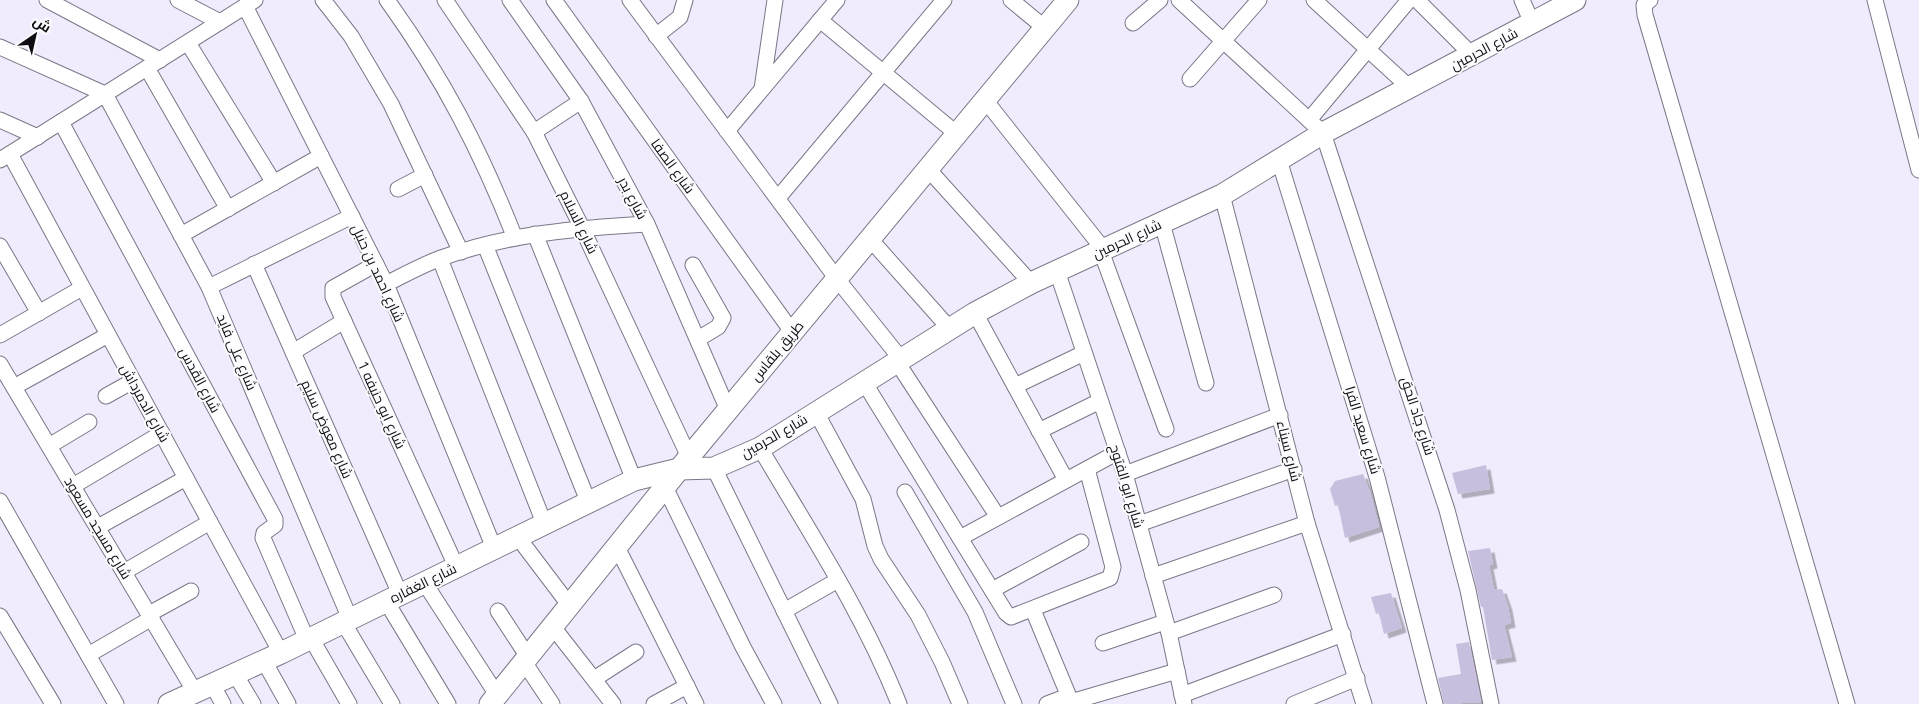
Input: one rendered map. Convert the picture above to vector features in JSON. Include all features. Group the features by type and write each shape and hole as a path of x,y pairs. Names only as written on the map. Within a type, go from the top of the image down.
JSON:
{"street":[{"path":"47,0 160,60"},
{"path":"178,0 220,22"},
{"path":"323,0 351,36 391,104 461,252"},
{"path":"387,0 426,56 460,114 490,176 515,238"},
{"name":"شارع السلام","path":"445,0 534,132 582,228 684,463"},
{"name":"شارع بدر","path":"510,0 581,101 647,224 728,410"},
{"name":"شارع الصفا","path":"554,0 792,333"},
{"path":"630,0 899,360 998,517"},
{"path":"656,36 680,17 686,0"},
{"path":"762,89 775,0"},
{"path":"727,131 837,0"},
{"path":"778,198 944,0"},
{"path":"1011,0 1045,28"},
{"name":"طريق بلقاس","path":"495,700 684,463 1068,0"},
{"path":"1133,23 1160,0"},
{"path":"1179,0 1316,127 1368,49 1409,0"},
{"path":"1190,79 1259,0"},
{"path":"1314,0 1410,88"},
{"path":"1417,0 1472,55"},
{"path":"1522,0 1532,23"},
{"name":"شارع الحرمين","path":"684,463 714,468 760,448 975,313 1057,271 1222,196 1279,160 1316,127 1410,88 1575,0"},
{"path":"1650,0 1644,5 1645,15 1847,704"},
{"path":"1875,0 1919,170"},
{"path":"5,157 250,3"},
{"name":"شارع احمد بن حنبل","path":"250,3 321,156 386,284 494,548"},
{"path":"820,20 957,134"},
{"path":"188,43 274,183"},
{"path":"0,47 105,94"},
{"path":"147,68 228,209"},
{"name":"شارع على فايد","path":"105,94 209,286 346,620 392,704"},
{"path":"985,100 1102,250 1166,429"},
{"path":"534,132 581,101"},
{"path":"0,120 38,136"},
{"name":"شارع القدس","path":"61,122 275,519 275,525 264,533 263,538 309,639"},
{"name":"شارع جاد الحق","path":"1316,127 1448,510 1468,590 1491,704"},
{"path":"181,235 321,156"},
{"name":"شارع الدمرداش","path":"5,157 82,288 210,522 272,657 288,704"},
{"name":"شارع سعيد الفرا","path":"1279,160 1378,477 1435,704"},
{"path":"928,170 1032,283"},
{"path":"398,189 425,175"},
{"name":"شارع سيناء","path":"1222,196 1307,522 1364,704"},
{"path":"209,286 352,216"},
{"path":"1162,223 1206,383"},
{"path":"386,284 440,259 515,238 582,228 647,224"},
{"path":"535,234 634,480"},
{"path":"870,239 950,329"},
{"path":"485,245 588,502"},
{"path":"0,246 39,313"},
{"path":"440,259 544,523"},
{"name":"شارع معوض سليم","path":"254,264 393,597 448,704"},
{"name":"شارع ابو حنيفه 1","path":"376,264 334,288 332,297 456,566"},
{"path":"693,266 723,318 718,327 698,339"},
{"name":"شارع ابو الفتوح","path":"1057,271 1126,474 1167,628 1183,700"},
{"path":"0,336 82,288"},
{"path":"975,313 1066,480"},
{"path":"292,352 344,321"},
{"path":"14,387 108,335"},
{"path":"1015,386 1084,353"},
{"name":"شارع مسجد مسعود","path":"0,364 150,616 204,688 223,704"},
{"path":"106,396 133,381"},
{"path":"864,382 1008,616 1015,617 1110,578 1113,567 1087,469"},
{"path":"1039,431 1100,401"},
{"path":"816,412 863,499 875,546 881,559 918,615 942,662 960,704"},
{"path":"1126,474 1280,415"},
{"path":"49,446 89,422"},
{"path":"73,486 162,433"},
{"path":"760,448 873,642 899,704"},
{"path":"960,538 1118,452"},
{"name":"شارع الغفاره","path":"170,704 272,657 634,480 684,463"},
{"path":"714,468 830,704"},
{"path":"1139,524 1294,469"},
{"path":"98,528 186,478"},
{"path":"665,487 743,647 774,704"},
{"path":"904,492 975,612 1014,704"},
{"path":"0,500 116,704"},
{"path":"124,572 210,522"},
{"path":"1153,576 1307,522"},
{"path":"517,536 570,606"},
{"path":"992,590 1081,542"},
{"path":"617,547 696,704"},
{"path":"784,611 838,580"},
{"path":"424,582 495,700"},
{"path":"88,655 191,592"},
{"path":"1103,643 1167,628 1274,595"},
{"path":"1032,610 1070,701"},
{"path":"498,611 552,704"},
{"path":"0,616 53,704"},
{"path":"553,627 613,704"},
{"path":"1183,700 1343,634"},
{"path":"309,639 349,704"},
{"path":"594,679 636,652"},
{"path":"1046,704 1070,701 1177,670"},
{"path":"235,674 253,704"},
{"path":"1294,704 1357,678"},
{"path":"654,704 687,686"}],"building":[{"path":"1486,465 1490,489 1458,494 1452,473"},
{"path":"1363,474 1371,495 1379,527 1345,538 1338,505 1335,506 1330,489 1335,481"},
{"path":"1490,548 1493,564 1489,565 1494,590 1502,589 1508,606 1511,623 1504,625 1512,657 1492,660 1483,607 1481,607 1468,551"},
{"path":"1391,593 1402,628 1384,634 1379,613 1376,614 1371,597"},
{"path":"1469,642 1481,702 1444,704 1438,678 1461,674 1456,644"}]}
